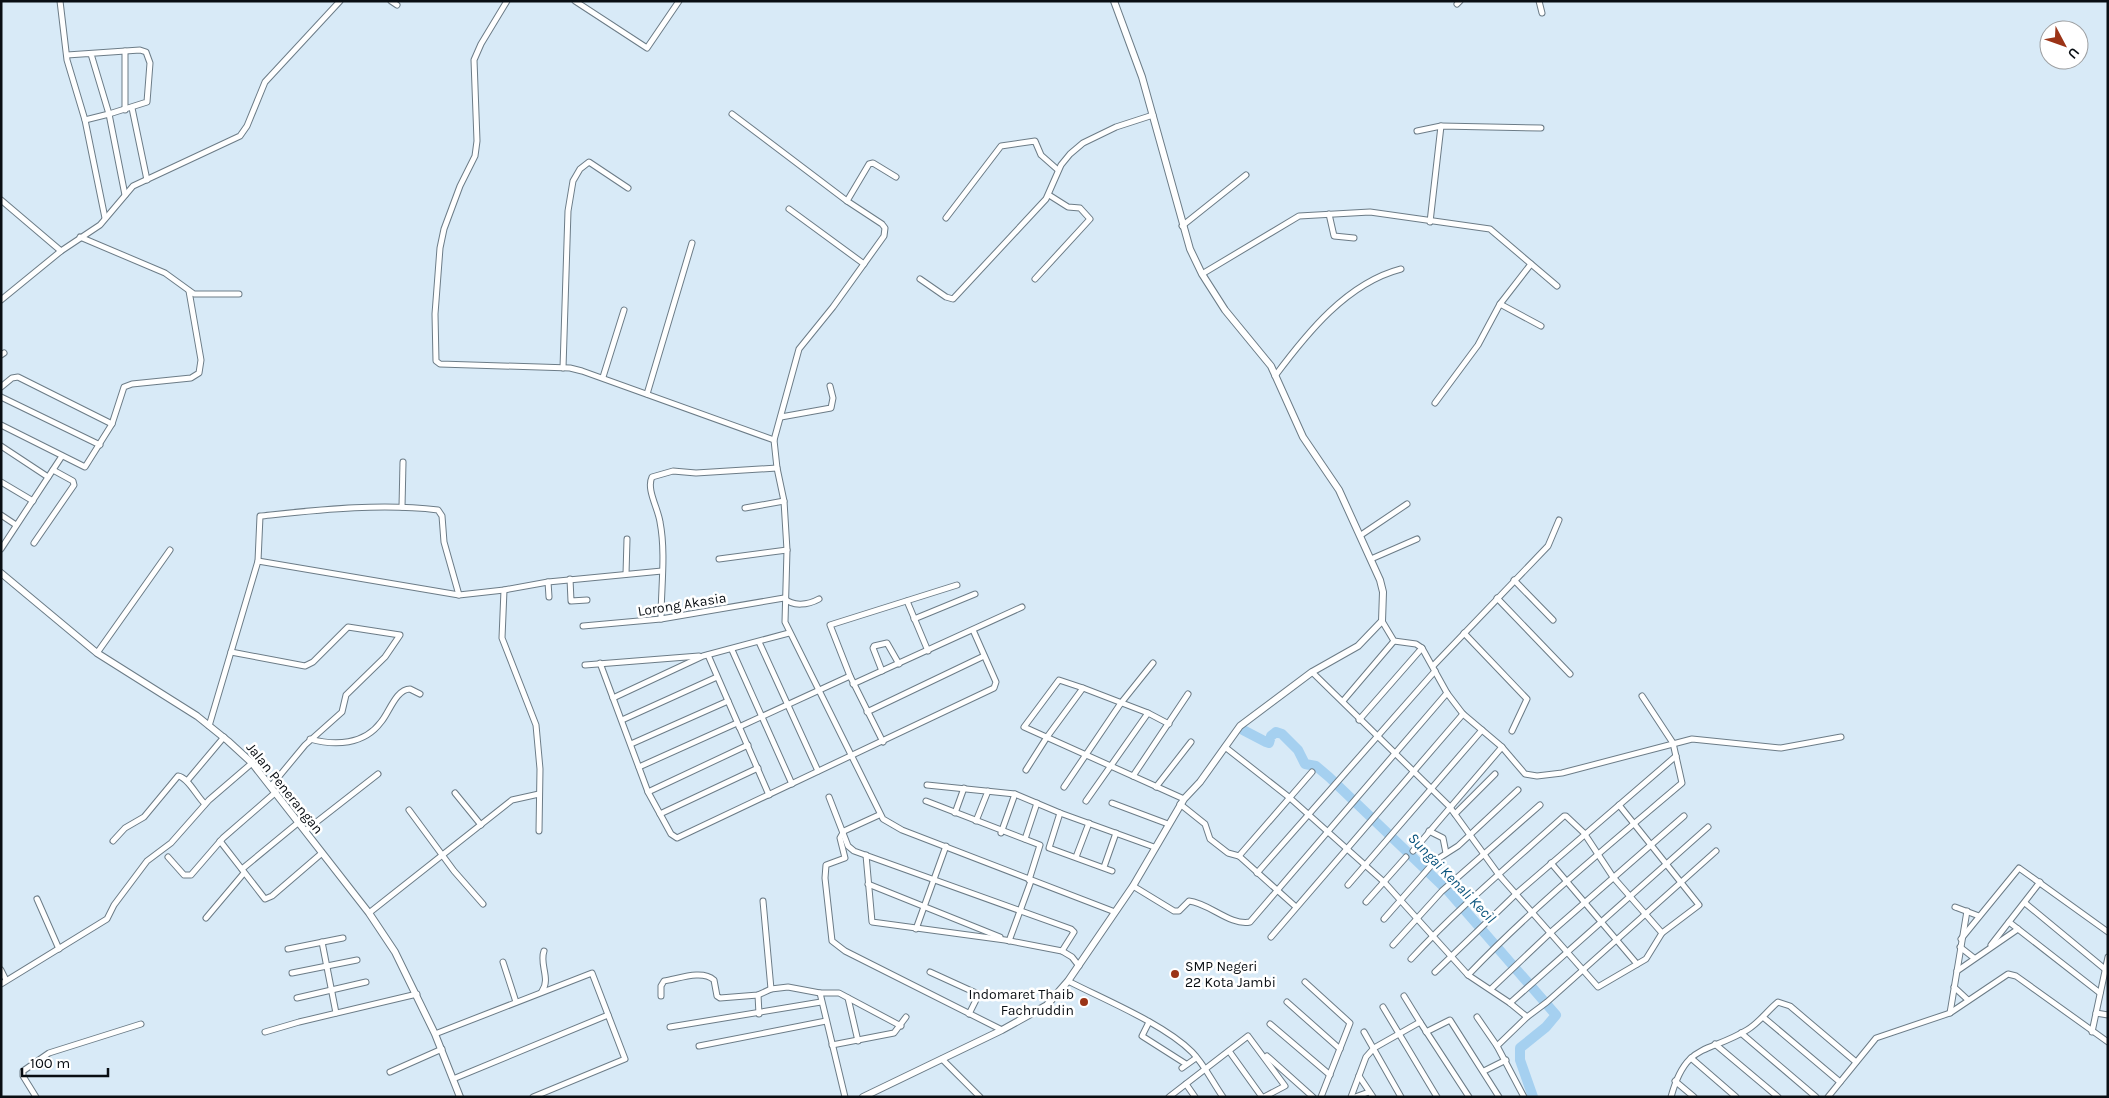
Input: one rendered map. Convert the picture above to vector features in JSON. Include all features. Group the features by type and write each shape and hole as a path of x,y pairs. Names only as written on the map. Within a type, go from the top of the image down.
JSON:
{"street":[{"path":"60,1 67,55 85,120 105,218"},
{"path":"1,300 60,250 96,227 133,186 240,136 247,126 265,82 340,1"},
{"path":"391,1 397,5"},
{"path":"507,1 480,44 474,60 477,141 475,156 460,186 444,229 435,314 435,360 440,364 563,368 603,377 774,440"},
{"path":"575,1 647,48 679,1"},
{"path":"1114,1 1142,77 1182,226 1202,274 1225,310 1264,356 1306,443 1338,490 1371,559 1383,592 1382,621 1394,641"},
{"path":"1539,1 1542,13"},
{"path":"67,55 140,50 146,52 150,63 148,101 145,104 85,120"},
{"path":"125,51 125,110"},
{"path":"92,54 109,114 125,195"},
{"path":"132,108 147,180"},
{"path":"732,114 885,228 882,241 799,349 774,440 777,468 784,501 787,550 784,598 785,622 789,633 852,755 879,815 898,828 1115,912"},
{"path":"920,279 949,299 953,299 1049,195 1064,159 1084,143 1116,127 1153,115"},
{"path":"1430,222 1441,126"},
{"path":"1417,131 1441,126 1542,128"},
{"path":"946,218 1000,146 1035,141 1041,155 1058,170"},
{"path":"563,368 568,211 573,181 584,164 588,162 628,188"},
{"path":"848,201 870,164 873,163 896,177"},
{"path":"1182,226 1246,175"},
{"path":"1035,279 1090,219 1080,208 1068,207 1049,195"},
{"path":"1,200 60,250"},
{"path":"789,209 864,264"},
{"path":"1202,274 1295,218 1370,212 1490,230 1502,237 1557,286"},
{"path":"1329,214 1334,236 1354,238"},
{"path":"80,238 165,273 189,291 198,294 239,294"},
{"path":"647,394 692,243"},
{"path":"1435,402 1478,345 1500,304 1531,264"},
{"path":"1275,376 1312,330 1346,298 1385,274 1401,269"},
{"path":"1,425 86,467 112,424 124,387 132,384 191,378 198,374 201,360 189,291"},
{"path":"1500,304 1541,326"},
{"path":"603,377 624,310"},
{"path":"1,387 12,378 18,377 112,424"},
{"path":"781,417 831,408 833,398 830,386"},
{"path":"1,397 100,446"},
{"path":"1,446 48,477"},
{"path":"1,549 62,456"},
{"path":"402,507 403,462"},
{"path":"661,619 660,522 650,485 652,477 672,471 696,473 777,468"},
{"path":"34,543 74,485 74,481 53,470"},
{"path":"1,482 33,501"},
{"path":"745,508 784,501"},
{"path":"1360,535 1407,504"},
{"path":"209,726 258,561 260,516 331,509 402,507 441,512 444,542 459,595"},
{"path":"1,515 16,525"},
{"path":"1257,873 1464,633 1548,546 1559,520"},
{"path":"626,539 626,574"},
{"path":"1371,559 1418,539"},
{"path":"97,653 170,550"},
{"path":"719,559 787,550"},
{"path":"258,561 459,595 570,579 662,571"},
{"name":"Jalan Penerangan","path":"1,573 97,653 209,726 252,763 369,913 395,952 442,1049 460,1097"},
{"path":"570,579 571,601 587,600"},
{"path":"1514,580 1553,620"},
{"path":"548,582 549,597"},
{"path":"883,742 853,684 830,626 957,585"},
{"path":"504,590 502,638 536,725 540,770 538,794 539,831"},
{"path":"914,619 975,594"},
{"path":"784,598 794,604 812,603 818,599"},
{"name":"Lorong Akasia","path":"582,626 661,619 784,598"},
{"path":"1497,598 1570,674"},
{"path":"907,601 928,651"},
{"path":"853,684 1022,608"},
{"path":"863,1097 1002,1030 1047,1005 1068,981 1133,886 1154,847 1182,802 1200,782 1238,729 1312,672 1358,646 1382,621"},
{"path":"231,652 305,666 313,662 348,627 400,635 385,657 346,694 342,712 310,739 271,786"},
{"path":"600,663 648,792 671,834 678,838 994,688 996,682 973,630"},
{"path":"585,665 705,655 732,650 789,633"},
{"path":"1464,633 1526,698 1512,731"},
{"path":"1394,641 1416,644 1422,648 1447,693 1463,714 1502,747 1525,774 1537,776 1562,773 1692,739 1781,748 1841,738"},
{"path":"1343,701 1394,641"},
{"path":"759,642 818,771"},
{"path":"882,671 872,648 874,646 887,643 899,664"},
{"path":"1360,720 1422,648"},
{"path":"732,650 792,784"},
{"path":"705,655 728,701 769,795"},
{"path":"614,698 705,655"},
{"path":"867,712 984,656"},
{"path":"1064,787 1121,703 1153,663"},
{"path":"1312,672 1449,806 1499,875 1598,987 1649,956 1662,933 1699,906 1619,805"},
{"path":"639,767 763,716 850,676"},
{"path":"622,720 717,677"},
{"path":"1170,724 1148,713 1059,680 1024,724 1026,730 1047,737 1133,776 1182,802 1205,824 1210,839 1228,853 1238,856 1296,907"},
{"path":"1026,770 1047,737 1084,688"},
{"path":"310,739 328,744 354,740 378,726 401,692 410,689 420,694"},
{"path":"1133,886 1174,911 1179,910 1189,901 1196,902 1246,923 1255,917 1447,693"},
{"path":"1133,776 1170,724 1188,694"},
{"path":"1468,974 1567,881 1682,783 1673,743 1642,696"},
{"path":"631,744 728,701"},
{"path":"1086,801 1148,713"},
{"path":"1271,937 1463,714"},
{"path":"1348,884 1482,730"},
{"path":"187,781 224,737"},
{"path":"1156,787 1192,742"},
{"path":"648,792 748,745"},
{"path":"1225,747 1290,798 1384,882 1468,974 1527,1017"},
{"path":"1413,851 1449,806 1502,747"},
{"path":"1435,972 1479,928 1584,833 1676,756"},
{"path":"1,970 4,982 107,919 114,905 147,861 177,838 206,804 252,763"},
{"path":"660,814 758,768"},
{"path":"1238,856 1312,772"},
{"path":"305,831 378,774"},
{"path":"1456,814 1495,774"},
{"path":"113,841 125,828 144,817 174,778 180,776 187,781 196,795 206,804"},
{"path":"927,785 1015,794 1060,813 1154,847"},
{"path":"955,813 964,788"},
{"path":"1384,919 1446,853 1454,850 1518,790"},
{"path":"976,821 988,791"},
{"path":"168,857 184,875 191,875 220,841 276,792"},
{"path":"455,792 481,825"},
{"path":"369,913 516,798 538,794"},
{"path":"1001,832 1015,794"},
{"path":"829,797 852,849 1073,930 1062,951"},
{"path":"926,801 1001,832 1025,838 1041,846 1020,909 1007,940"},
{"path":"1025,838 1036,803"},
{"path":"1112,803 1168,824"},
{"path":"1393,945 1444,889 1540,805"},
{"path":"409,810 483,904"},
{"path":"1060,813 1049,847 1112,871"},
{"path":"879,815 844,831 840,838 846,857 828,862 825,875 833,943 1002,1030"},
{"path":"1411,959 1432,936 1564,816 1569,818 1584,833 1613,877 1662,933"},
{"path":"1491,989 1514,965 1684,816"},
{"path":"206,918 243,871 299,822"},
{"path":"1076,857 1089,823"},
{"path":"1510,1003 1628,896 1708,827"},
{"path":"1430,831 1443,838 1446,853"},
{"path":"1104,867 1116,833"},
{"path":"220,841 262,896 267,898 322,853"},
{"path":"916,929 946,846"},
{"path":"1497,1046 1527,1017 1546,1003 1716,851"},
{"path":"866,855 872,922 1007,940 1062,951 1072,957 1078,966"},
{"path":"1366,902 1406,857"},
{"path":"1551,863 1637,964"},
{"path":"1961,939 2017,869 2021,869 2040,882 2108,932"},
{"path":"1992,945 2040,882"},
{"path":"868,884 1007,940"},
{"path":"37,899 59,949"},
{"path":"763,901 771,989"},
{"path":"2025,903 2106,970"},
{"path":"1955,907 1979,916"},
{"path":"1950,1013 1967,911"},
{"path":"2009,922 2100,993"},
{"path":"1957,971 2018,928"},
{"path":"288,949 344,938"},
{"path":"322,942 336,1013"},
{"path":"1960,947 1974,958"},
{"path":"542,991 546,984 542,957 544,951"},
{"path":"2092,1032 2100,993 2105,986 2108,959"},
{"path":"292,973 357,960"},
{"path":"503,962 516,1002"},
{"path":"930,972 976,993 977,998 969,1014"},
{"path":"435,1034 590,973 595,978 625,1056 624,1060 533,1097"},
{"path":"1828,1097 1876,1038 1950,1013 2004,976 2012,974 2107,1041"},
{"path":"662,996 661,986 664,981 698,975 712,979 720,998 758,994 771,989 791,987 820,993 836,992 901,1026"},
{"path":"1068,981 1149,1022 1186,1048 1196,1058 1223,1097"},
{"path":"297,998 366,982"},
{"path":"1305,982 1350,1023 1321,1097"},
{"path":"1954,987 1968,1000"},
{"path":"820,993 845,1097"},
{"path":"265,1032 417,994"},
{"path":"758,994 759,1014"},
{"path":"1404,996 1469,1097"},
{"path":"848,998 858,1041"},
{"path":"670,1027 759,1014 821,1002"},
{"path":"1287,1002 1340,1049"},
{"path":"1671,1097 1675,1081 1682,1066 1691,1058 1715,1044 1741,1033 1778,1002 1784,1002 1856,1062"},
{"path":"1383,1007 1437,1097"},
{"path":"2096,1013 2108,1015"},
{"path":"453,1078 608,1015"},
{"path":"832,1045 894,1033 906,1017"},
{"path":"1477,1017 1506,1060 1524,1097"},
{"path":"1762,1017 1840,1082"},
{"path":"1426,1032 1450,1020 1499,1097"},
{"path":"700,1046 826,1021"},
{"path":"1149,1022 1142,1033 1142,1037 1184,1066 1196,1058"},
{"path":"1351,1097 1366,1057 1374,1048 1399,1032 1420,1022"},
{"path":"36,1097 23,1076 23,1071 28,1066 50,1052 141,1024"},
{"path":"1270,1024 1330,1076"},
{"path":"1364,1032 1401,1097"},
{"path":"1741,1033 1816,1097"},
{"path":"1169,1097 1248,1036 1285,1086 1263,1097 1229,1051"},
{"path":"1715,1044 1778,1097"},
{"path":"390,1072 442,1049"},
{"path":"1259,1050 1313,1097"},
{"path":"1691,1058 1736,1097"},
{"path":"942,1059 980,1097"},
{"path":"1484,1071 1506,1060"},
{"path":"1355,1097 1371,1094 1359,1076"},
{"path":"1675,1081 1694,1097"},
{"path":"1186,1084 1195,1097"}],"waterway":[{"name":"Sungai Kenali Kecil","path":"1243,730 1269,743 1271,736 1276,732 1282,734 1298,750 1305,764 1316,766 1329,777 1449,892 1556,1015 1546,1027 1520,1048 1520,1060 1533,1097"}],"place":[{"name":"SMP Negeri 22 Kota Jambi","path":"1175,974"},
{"name":"Indomaret Thaib Fachruddin","path":"1084,1002"}]}
